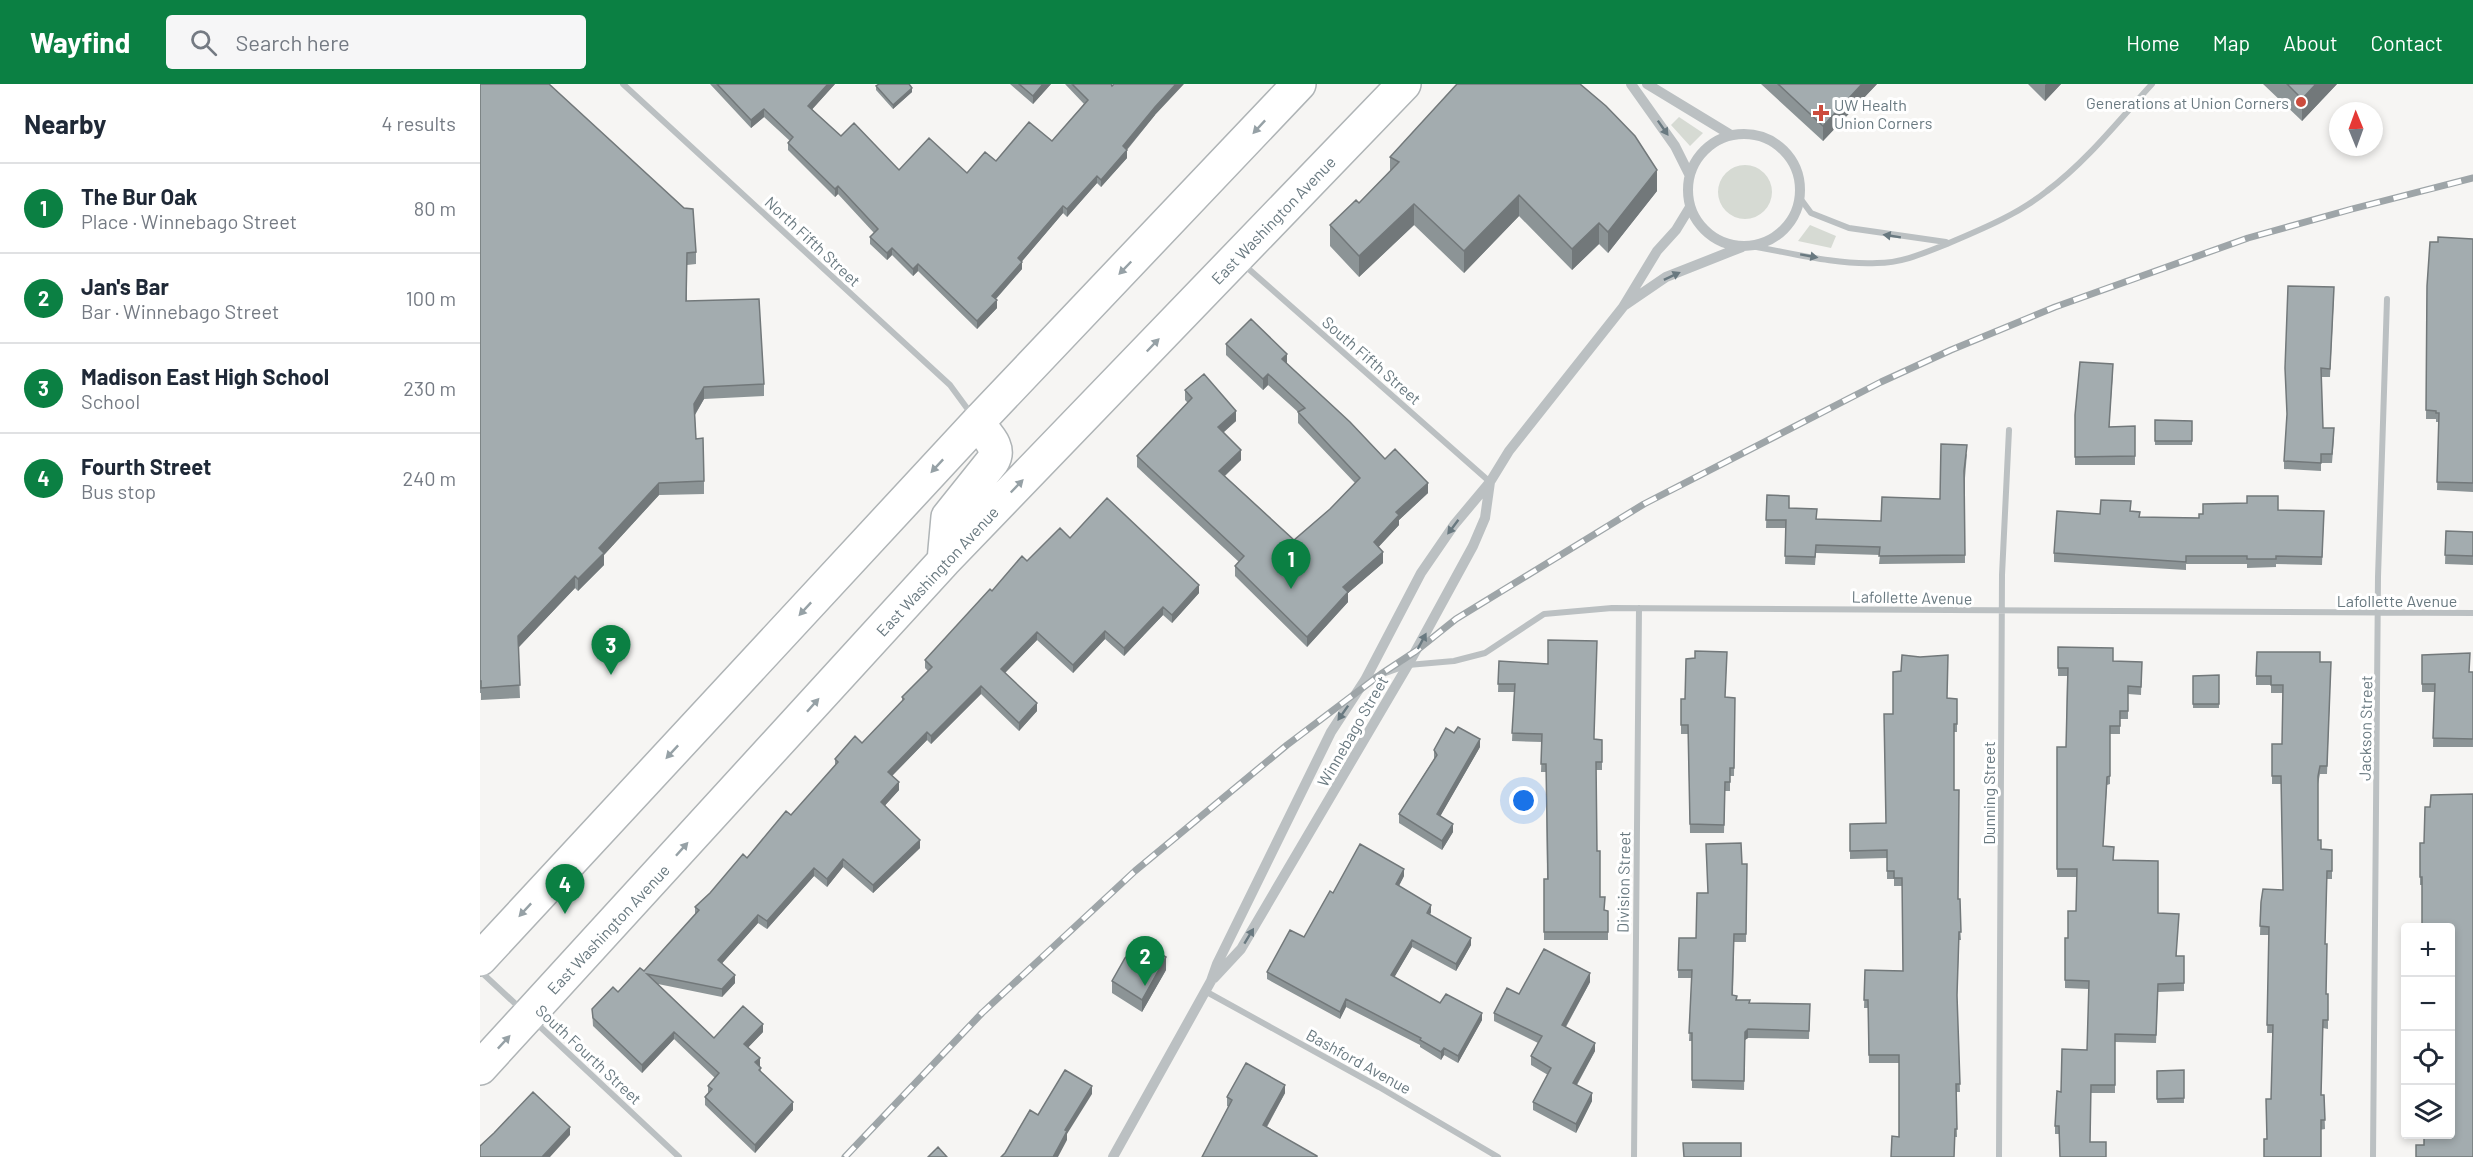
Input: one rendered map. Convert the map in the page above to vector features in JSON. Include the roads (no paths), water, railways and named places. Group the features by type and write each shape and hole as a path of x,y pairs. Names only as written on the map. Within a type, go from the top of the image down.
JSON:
{"main road":[{"path":"480,959 977,423 1299,84"},
{"name":"East Washington Avenue","path":"480,1068 944,561 1404,84"},
{"path":"944,561 948,517 993,462 996,454 996,448 977,423"}],"street":[{"name":"North Fifth Street","path":"623,84 950,385 977,423"},
{"path":"1631,84 1676,146 1689,174"},
{"path":"1647,84 1731,135"},
{"path":"1747,246 1769,241 1784,230 1794,215 1800,198 1797,170 1788,155 1776,144 1761,136 1746,133 1717,140 1704,149 1695,161 1689,174 1687,191 1689,207 1697,223 1710,235 1726,244 1839,261 1879,264 1908,259 1998,223 2048,191 2077,165 2152,84"},
{"path":"1800,198 1811,213 1849,228 1950,242"},
{"name":"Winnebago Street","path":"1212,981 1217,964 1330,732 1365,680 1421,573 1454,525 1490,482 1516,441 1623,307 1657,251 1676,230 1689,207"},
{"name":"Winnebago Street","path":"1623,307 1666,277 1747,246"},
{"name":"South Fifth Street","path":"1236,258 1490,482"},
{"name":"Jackson Street","path":"2373,1157 2378,577 2387,299"},
{"name":"Dunning Street","path":"1999,1157 2002,612 2009,430"},
{"name":"Winnebago Street","path":"1113,1157 1205,991 1241,949 1408,665 1485,518 1490,482"},
{"name":"Lafollette Avenue","path":"1365,680 1408,665 1454,661 1485,653 1544,614 1639,608 2002,612 2473,613"},
{"name":"Division Street","path":"1634,1157 1639,608"},
{"name":"South Fourth Street","path":"480,970 679,1157"},
{"name":"Bashford Avenue","path":"1205,991 1379,1087 1498,1157"}],"railway":[{"path":"845,1157 982,1013 1135,871 1287,745 1456,619 1644,504 1881,382 2055,307 2248,238 2473,178"}],"place":[{"name":"Generations at Union Corners","path":"2301,102"},
{"name":"UW Health Union Corners","path":"1821,113"},
{"name":"The Bur Oak","path":"1291,589"},
{"name":"Madison East High School","path":"611,675"},
{"name":"Fourth Street","path":"565,914"},
{"name":"Jan's Bar","path":"1145,986"}]}
